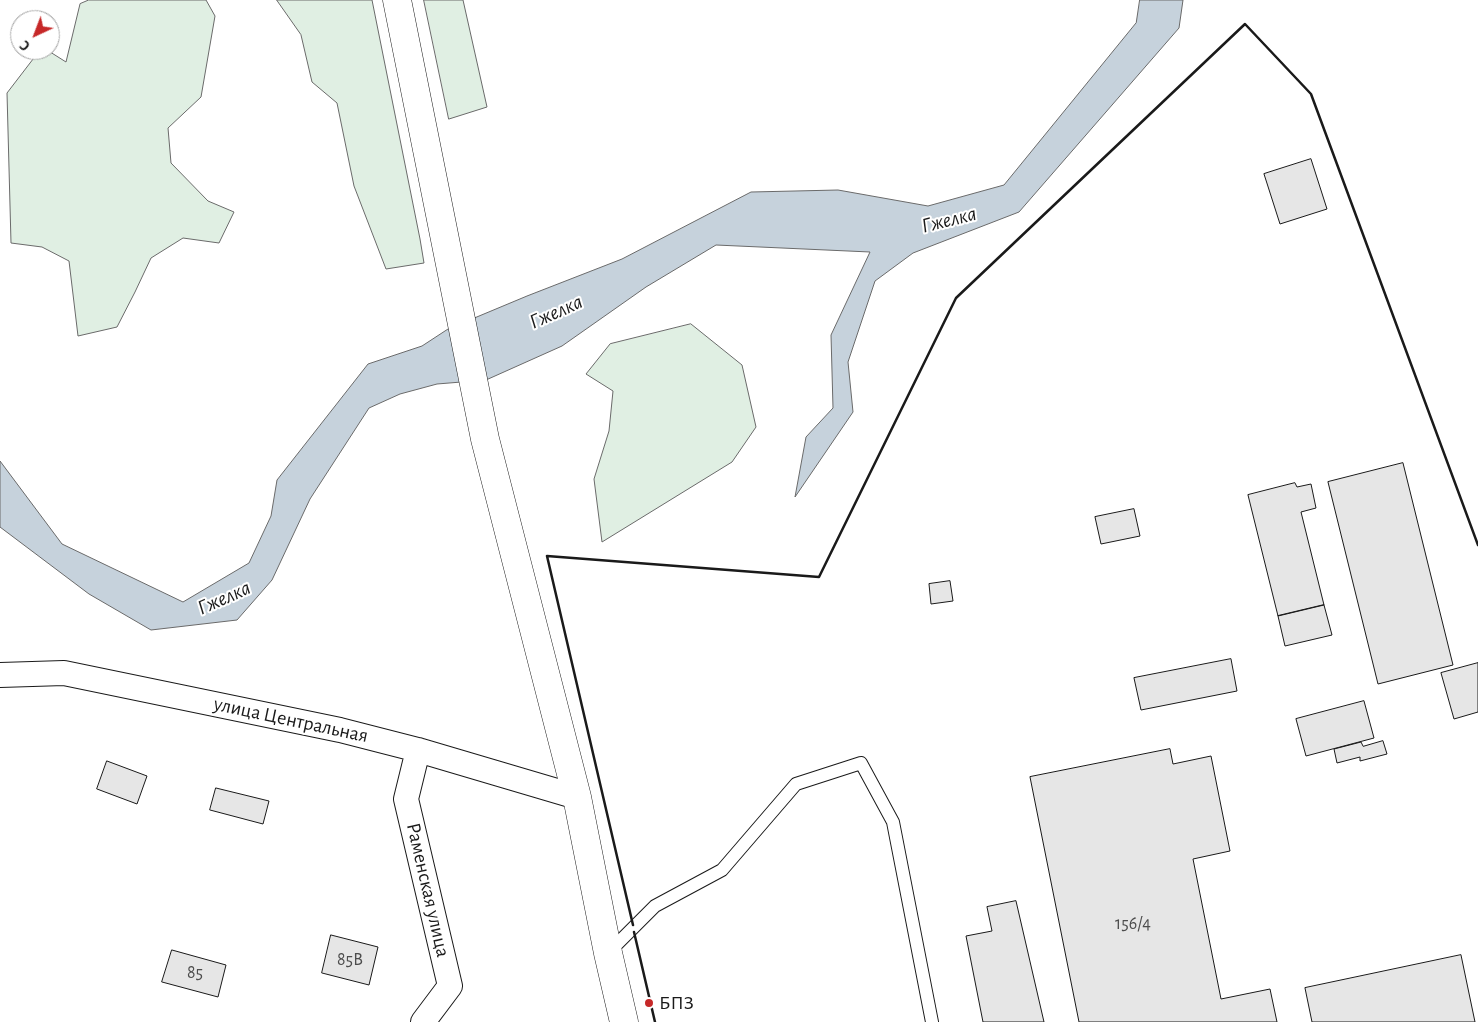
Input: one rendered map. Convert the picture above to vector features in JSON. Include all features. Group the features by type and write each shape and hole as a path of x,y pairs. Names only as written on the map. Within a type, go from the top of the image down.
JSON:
{"main road":[{"path":"397,0 485,439 577,797 608,953 624,1022"}],"street":[{"name":"улица Центральная","path":"0,675 64,672 340,730 418,750 577,797"},
{"name":"Раменская улица","path":"418,750 406,799 450,986 423,1022"}],"lane":[{"path":"608,953 655,906 722,870 796,784 861,763 893,822 932,1022"}],"green space":[{"path":"89,0 206,0 215,16 201,97 168,128 171,163 208,201 234,212 219,243 183,238 151,258 117,327 78,336 69,261 42,247 11,243 7,93 32,60 60,60 60,58 66,62 80,4"},
{"path":"277,0 372,0 424,263 386,269 354,186 337,103 312,82 301,35"},
{"path":"424,0 463,0 487,107 449,119"},
{"path":"691,324 742,365 756,427 732,462 602,542 594,479 609,431 613,391 586,374 610,344"}],"water":[{"name":"Гжелка","path":"1140,0 1183,0 1179,28 1019,212 913,253 875,281 848,362 853,412 795,497 806,437 833,408 831,335 870,252 716,245 646,287 562,346 486,380 437,384 400,394 369,408 310,499 272,580 237,620 151,630 89,594 0,527 0,461 62,544 183,602 249,563 271,516 277,480 368,364 422,346 448,329 622,259 751,192 838,190 928,206 1004,185 1136,23"}],"building":[{"path":"1311,159 1327,209 1280,224 1264,174"},
{"path":"1403,463 1453,665 1378,684 1328,482"},
{"path":"1295,483 1297,487 1311,484 1316,508 1301,512 1324,605 1278,616 1248,495"},
{"path":"1134,509 1140,536 1101,544 1095,517"},
{"path":"950,581 953,601 931,604 929,584"},
{"path":"1324,605 1332,635 1285,646 1278,616"},
{"path":"1231,659 1237,691 1141,710 1134,678"},
{"path":"1478,663 1478,712 1454,719 1441,673"},
{"path":"1364,701 1374,738 1306,756 1296,719"},
{"path":"1383,741 1387,754 1360,761 1360,757 1337,763 1334,749 1361,742 1363,746"},
{"path":"1170,749 1173,764 1211,756 1230,851 1193,859 1221,999 1270,989 1277,1022 1079,1022 1030,777"},
{"path":"107,761 147,776 137,804 97,789"},
{"path":"216,788 269,801 263,824 210,810"},
{"path":"1016,901 1044,1022 983,1022 966,936 992,931 987,907"},
{"path":"331,935 378,947 369,985 322,973"},
{"path":"172,950 226,965 218,997 162,982"},
{"path":"1461,955 1475,1022 1312,1022 1305,988"}],"wall":[{"path":"633,925 547,556 819,577 956,298 1245,24 1311,94 1478,545"},
{"path":"634,932 655,1022"}],"place":[{"name":"БПЗ","path":"649,1003"}]}
